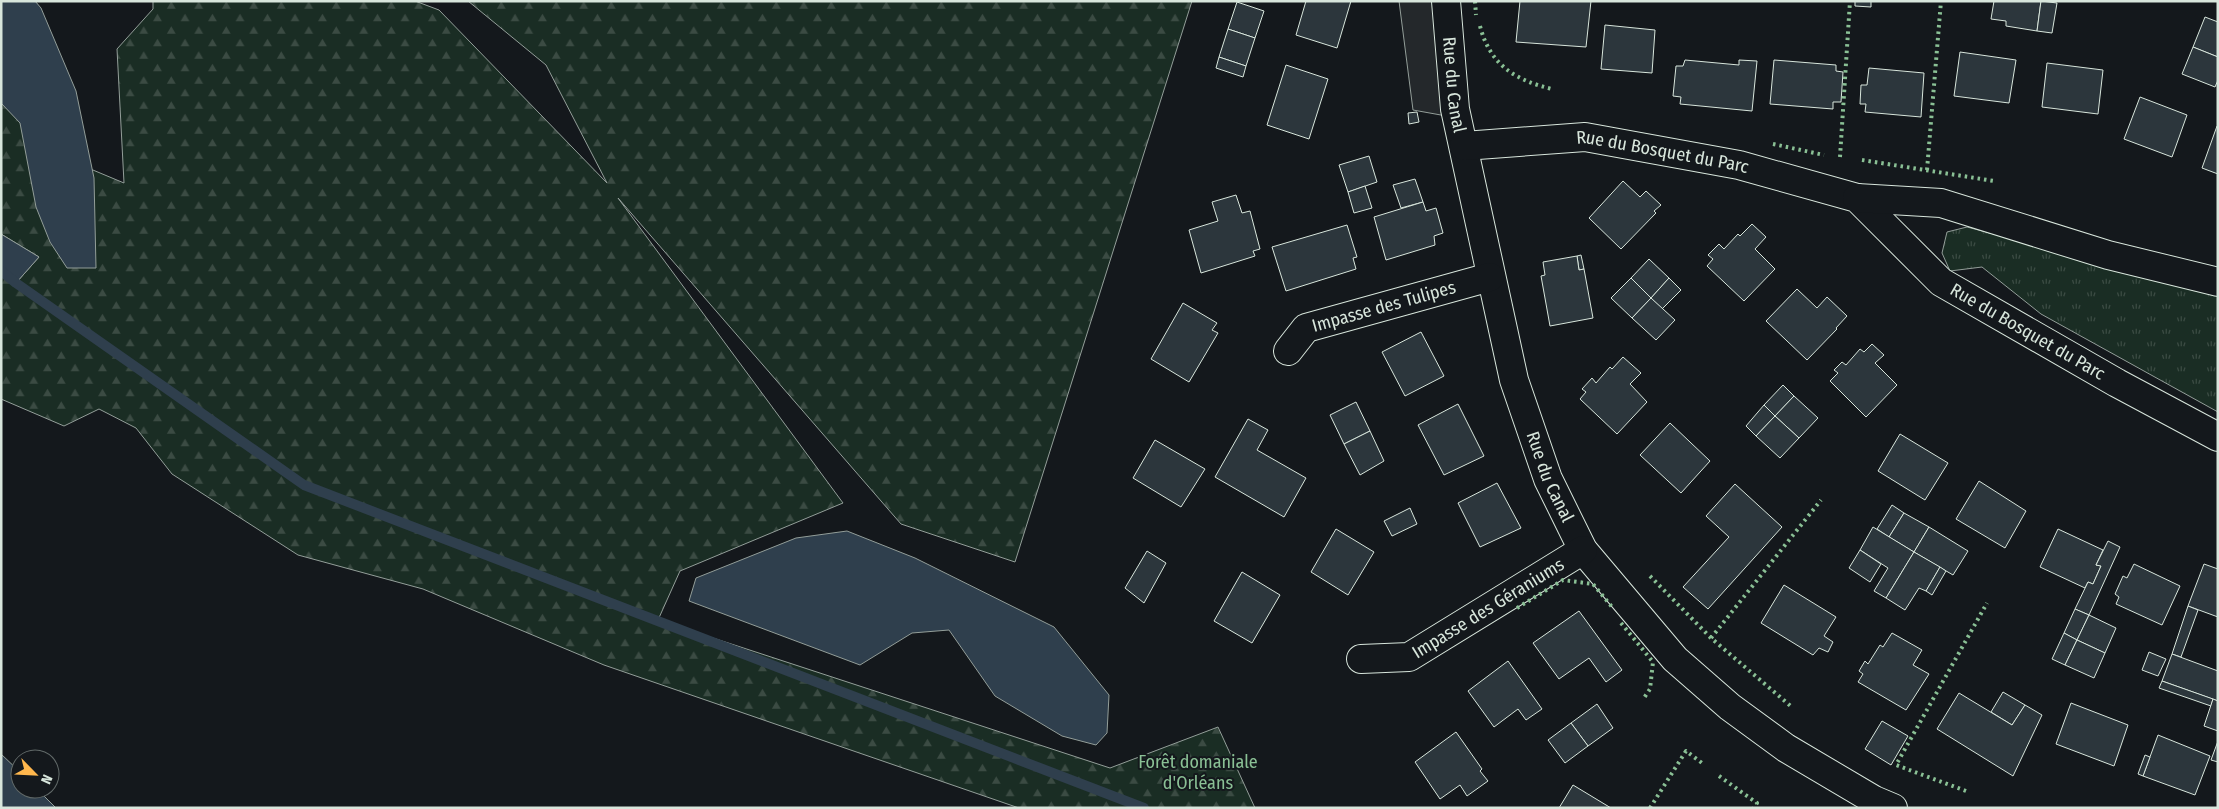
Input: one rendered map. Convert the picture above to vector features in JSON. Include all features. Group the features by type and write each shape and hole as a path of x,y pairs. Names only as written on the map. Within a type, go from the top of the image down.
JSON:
{"street":[{"name":"Rue du Canal","path":"1446,1 1455,109 1490,277 1514,380 1548,479 1583,550 1676,658 1730,707 1786,748 1874,800 1893,808"},
{"name":"Rue du Bosquet du Parc","path":"1464,146 1585,137 1739,165 1857,198 1941,203 2108,255 2218,282"},
{"name":"Rue du Bosquet du Parc","path":"1857,198 1940,282 2117,383 2218,437"},
{"name":"Impasse des Tulipes","path":"1288,351 1306,328 1490,277"},
{"name":"Impasse des Géraniums","path":"1361,659 1409,657 1583,550"}],"green space":[{"name":"Forêt domaniale d'Orléans","path":"153,1 415,1 439,10 607,183 546,65 468,1 1192,1 1015,562 901,524 618,198 843,503 680,571 658,620 1110,768 1218,727 1255,808 1019,808 604,665 423,589 298,555 172,474 136,428 99,409 64,426 1,399 1,274 16,283 39,257 1,234 1,85 45,150 124,183 117,49 153,9"},
{"path":"1967,227 2218,293 2218,412 2041,314 1982,267 1950,271 1942,253 1947,232"}],"shaded area":[{"path":"1399,1 1446,1 1452,117 1413,110"}],"water":[{"path":"1,1 35,1 41,8 76,91 94,178 96,268 67,268 50,242 36,207 20,123 1,103"},
{"path":"1,234 39,257 16,283 1,274"},
{"path":"847,531 915,558 1054,627 1109,695 1107,733 1096,745 1062,736 995,696 949,630 912,633 860,665 689,601 696,578 796,538"},
{"path":"1,754 10,763 10,799 47,799 56,808 1,808"}],"building":[{"path":"1306,1 1351,1 1337,48 1296,35"},
{"path":"1520,1 1591,1 1586,47 1516,42"},
{"path":"1855,1 1871,1 1871,7 1855,6"},
{"path":"1994,1 2041,1 2037,31 2006,26 2006,21 1991,19"},
{"path":"2041,1 2057,3 2052,33 2037,31"},
{"path":"1237,2 1264,11 1255,38 1228,29"},
{"path":"2205,17 2218,22 2218,57 2193,47"},
{"path":"1605,25 1655,30 1652,73 1601,69"},
{"path":"1228,29 1255,38 1246,66 1219,57"},
{"path":"2193,47 2218,57 2218,80 2215,87 2182,74"},
{"path":"1960,52 2016,60 2009,103 1954,96"},
{"path":"1219,57 1246,66 1243,77 1216,68"},
{"path":"1685,60 1739,65 1739,60 1757,61 1752,111 1680,104 1681,97 1673,96 1676,66 1683,66"},
{"path":"1774,60 1836,65 1836,71 1843,72 1841,102 1833,102 1833,109 1770,104"},
{"path":"2047,63 2103,70 2098,114 2042,107"},
{"path":"1286,65 1328,79 1309,139 1267,125"},
{"path":"1869,68 1924,73 1921,117 1865,112 1866,104 1860,104 1861,85 1867,85"},
{"path":"2140,97 2187,115 2172,157 2124,139"},
{"path":"1417,112 1419,122 1409,124 1408,113"},
{"path":"2218,127 2218,174 2202,168"},
{"path":"1369,156 1377,182 1348,192 1339,165"},
{"path":"1415,179 1423,202 1401,208 1393,185"},
{"path":"1623,181 1640,197 1646,191 1661,205 1654,211 1656,213 1621,249 1589,218"},
{"path":"1365,186 1372,208 1354,213 1348,192"},
{"path":"1236,195 1242,213 1250,211 1260,249 1253,251 1255,256 1201,273 1189,230 1218,221 1212,202"},
{"path":"1423,202 1426,211 1436,208 1443,233 1434,236 1435,245 1386,260 1374,217"},
{"path":"1752,224 1766,237 1755,249 1775,269 1744,301 1707,266 1713,259 1708,255 1719,244 1724,249 1738,234 1740,236"},
{"path":"1347,225 1357,257 1353,258 1356,269 1286,291 1272,247"},
{"path":"1581,255 1584,269 1579,270 1577,256"},
{"path":"1577,256 1579,270 1584,269 1593,318 1550,326 1541,276 1545,275 1543,262"},
{"path":"1649,259 1669,278 1651,298 1631,278"},
{"path":"1631,278 1651,298 1632,318 1611,298"},
{"path":"1669,278 1681,290 1662,309 1651,298"},
{"path":"1797,289 1817,308 1827,297 1847,316 1807,360 1766,321"},
{"path":"1651,298 1675,320 1656,340 1632,318"},
{"path":"1183,303 1217,323 1212,330 1218,333 1189,382 1151,359"},
{"path":"1421,332 1444,376 1405,396 1382,352"},
{"path":"1872,344 1884,355 1875,363 1897,385 1866,417 1830,381 1838,373 1834,370 1842,362 1846,365 1860,349 1864,352"},
{"path":"1623,357 1641,373 1630,384 1647,402 1617,434 1580,399 1586,392 1582,389 1592,378 1596,383 1610,367 1612,369"},
{"path":"1783,385 1794,396 1775,416 1764,405"},
{"path":"1794,396 1818,418 1799,438 1775,416"},
{"path":"1356,402 1370,431 1344,444 1330,415"},
{"path":"1458,404 1484,456 1444,475 1418,425"},
{"path":"1764,405 1775,416 1756,436 1746,426"},
{"path":"1775,416 1799,438 1780,458 1756,436"},
{"path":"1248,419 1268,430 1257,450 1306,478 1284,517 1215,477"},
{"path":"1670,423 1710,461 1681,493 1640,455"},
{"path":"1370,431 1384,461 1360,475 1344,444"},
{"path":"1900,434 1948,463 1925,500 1878,471"},
{"path":"1155,440 1205,469 1181,507 1133,478"},
{"path":"1979,481 2026,511 2005,548 1956,519"},
{"path":"1497,483 1521,528 1480,547 1458,503"},
{"path":"1735,484 1782,527 1708,609 1683,587 1729,537 1706,516"},
{"path":"1892,505 1904,513 1889,537 1877,529"},
{"path":"1410,508 1417,524 1392,536 1384,521"},
{"path":"1904,513 1929,527 1914,552 1889,537"},
{"path":"1873,527 1914,552 1886,598 1874,591 1888,568 1860,550"},
{"path":"1929,527 1968,551 1953,575 1914,552"},
{"path":"1336,529 1374,552 1348,595 1311,572"},
{"path":"2058,529 2103,550 2096,565 2101,566 2093,584 2088,582 2085,588 2040,567"},
{"path":"2108,541 2120,547 2089,615 2075,609 2088,582 2093,584 2101,566 2096,565"},
{"path":"1860,550 1881,564 1870,582 1849,568"},
{"path":"1147,551 1166,563 1144,603 1125,588"},
{"path":"1914,552 1940,567 1926,591 1919,588 1905,610 1886,598"},
{"path":"2134,564 2180,586 2162,625 2116,604 2119,597 2115,594 2123,576 2127,578"},
{"path":"2204,564 2218,569 2218,617 2188,606"},
{"path":"1940,567 1946,571 1932,595 1926,591"},
{"path":"1242,572 1280,595 1252,643 1214,621"},
{"path":"1784,585 1836,617 1824,636 1833,642 1828,652 1819,648 1813,655 1761,623"},
{"path":"2188,606 2198,610 2181,657 2172,654"},
{"path":"2075,609 2089,615 2077,640 2064,633"},
{"path":"1579,611 1622,670 1606,682 1589,658 1559,679 1533,643"},
{"path":"2089,615 2116,628 2105,653 2077,640"},
{"path":"1892,633 1922,650 1913,665 1929,674 1906,710 1858,682 1863,674 1859,671 1865,661 1868,664 1880,645 1883,647"},
{"path":"2064,633 2077,640 2065,665 2052,659"},
{"path":"2077,640 2105,653 2094,678 2065,665"},
{"path":"2149,652 2166,659 2158,676 2142,670"},
{"path":"2172,654 2218,671 2218,701 2162,681"},
{"path":"1508,661 1542,709 1526,720 1518,709 1494,727 1468,691"},
{"path":"2162,681 2213,699 2211,706 2159,688"},
{"path":"2003,692 2025,705 2012,725 1991,712"},
{"path":"1959,693 2012,725 2025,705 2042,715 2013,776 1937,729"},
{"path":"2213,699 2218,701 2218,731 2204,726"},
{"path":"2071,703 2128,725 2114,766 2056,744"},
{"path":"1597,704 1613,728 1588,746 1571,723"},
{"path":"1882,721 1908,736 1891,765 1865,749"},
{"path":"1571,723 1588,746 1565,763 1548,740"},
{"path":"1456,732 1482,769 1480,771 1488,781 1467,796 1460,785 1440,799 1415,762"},
{"path":"2158,735 2210,756 2195,795 2143,776"},
{"path":"2218,741 2218,762 2211,760"},
{"path":"2145,755 2150,757 2143,776 2138,774"},
{"path":"1573,785 1611,808 1559,808"}],"waterway":[{"path":"1,271 304,485 1144,808"}],"hedge":[{"path":"1475,1 1476,15"},
{"path":"1840,157 1850,1"},
{"path":"1927,170 1941,1"},
{"path":"1480,26 1490,51 1506,69 1527,81 1552,89"},
{"path":"1773,144 1824,155"},
{"path":"1862,160 1994,181"},
{"path":"1711,638 1821,500"},
{"path":"1650,576 1711,638 1793,708"},
{"path":"1517,608 1563,580 1593,584 1612,607"},
{"path":"1966,791 1896,765 1987,603"},
{"path":"1621,623 1653,662 1650,689 1644,698"},
{"path":"1650,808 1686,751 1702,763"},
{"path":"1719,776 1757,803 1754,808"}]}
